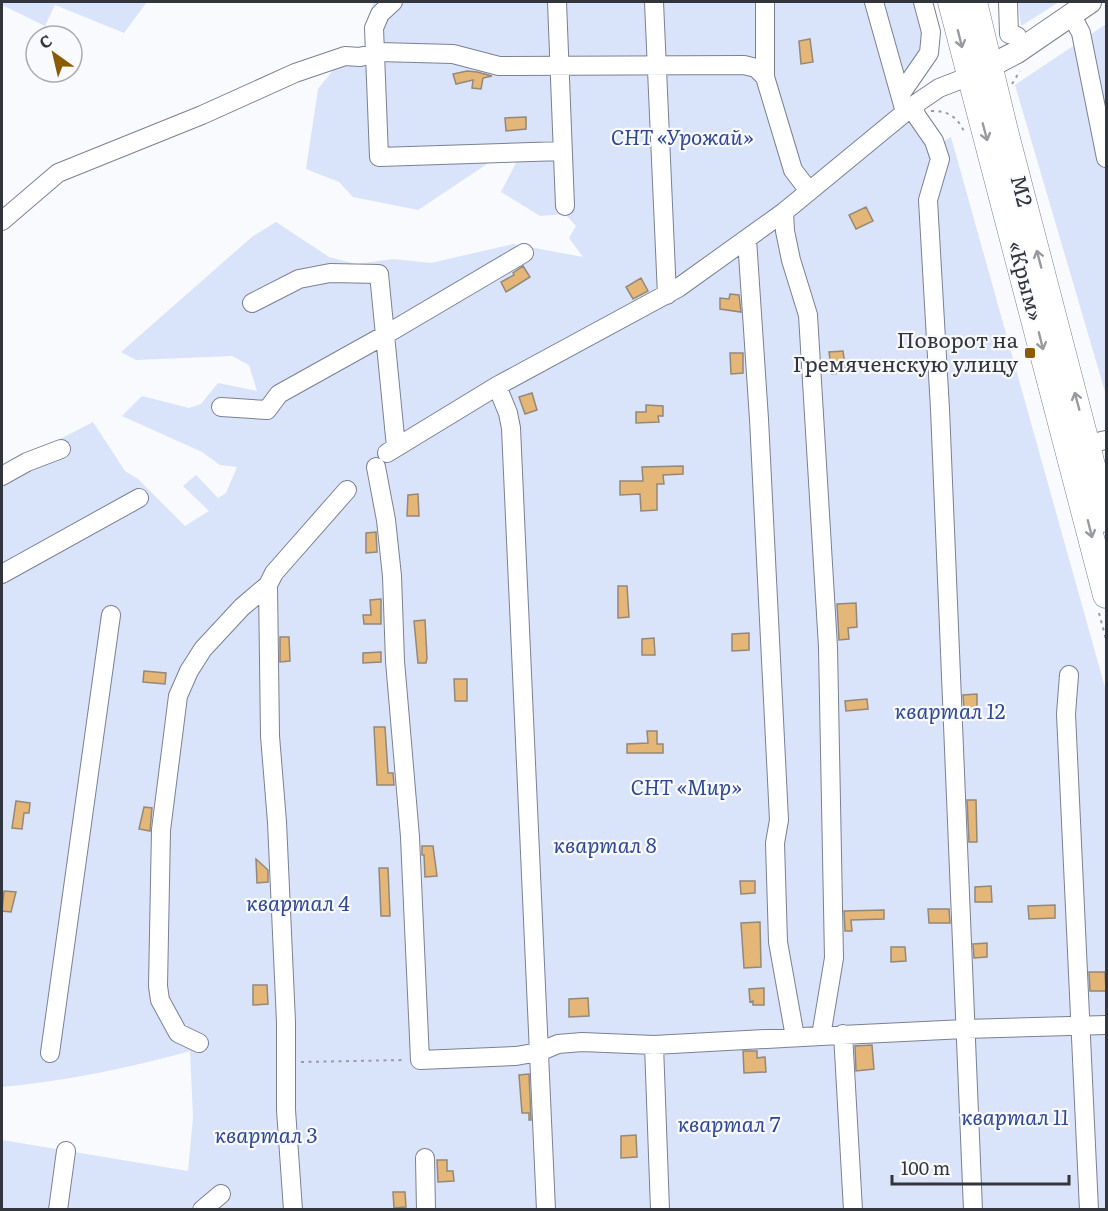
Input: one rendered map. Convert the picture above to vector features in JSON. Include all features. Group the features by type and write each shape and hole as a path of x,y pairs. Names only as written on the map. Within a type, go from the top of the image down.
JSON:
{"highway":[{"name":"«Крым»","path":"951,2 980,71 1034,312 1107,595"},
{"name":"М2","path":"974,2 984,37 980,71 1004,95 1005,131 1097,442 1107,519"}],"main road":[{"path":"980,71 1021,51 1090,2"},
{"path":"984,37 996,49 1005,52 1021,51"},
{"path":"1004,95 1006,72 1021,51"}],"street":[{"path":"393,2 380,14 374,27 379,157 563,151"},
{"path":"557,2 565,206"},
{"path":"654,2 667,295"},
{"path":"765,2 765,77 793,170 809,191"},
{"path":"874,2 906,104 934,141 940,159 928,200 941,421 973,1209"},
{"path":"906,104 928,53 931,32 923,2"},
{"path":"1008,2 1009,34 1021,51"},
{"path":"1071,14 1081,33 1107,158"},
{"path":"2,221 58,174 317,65 345,56 360,57 376,53 453,54 498,66 744,65 756,68 765,77"},
{"path":"252,303 299,279 330,273 379,274 392,450 498,386 667,295 784,212 906,104 980,71"},
{"path":"784,212 789,251 808,315 828,647 834,958 821,1036"},
{"path":"747,239 759,419 779,820 775,843 778,942 795,1037"},
{"path":"221,407 267,410 279,394 524,253"},
{"path":"498,386 511,428 546,1209"},
{"path":"2,476 27,462 61,449"},
{"path":"376,467 386,520 392,576 395,662 410,837 420,1060 516,1056 539,1052 558,1044 582,1042 654,1045 843,1034 1107,1025"},
{"path":"199,1043 178,1033 160,1000 158,986 160,830 178,696 189,671 203,649 242,607 268,585 274,573 347,490"},
{"path":"2,574 139,498"},
{"path":"268,585 270,736 277,822 286,1022 286,1110 293,1209"},
{"path":"50,1053 111,615"},
{"path":"1069,675 1066,714 1089,1209"},
{"path":"843,1034 853,1209"},
{"path":"654,1045 660,1209"},
{"path":"58,1209 66,1151"},
{"path":"425,1158 426,1209"},
{"path":"202,1209 221,1194"}],"path":[{"path":"1004,95 1017,75 1021,51"},
{"path":"286,1060 308,1063 420,1060"}],"green space":[{"path":"2,2 147,2 124,33 55,5 46,24 41,24 2,5"},
{"name":"СНТ «Мир»","path":"373,2 919,2 926,29 923,50 903,73 928,150 951,137 1106,691 1106,1209 2,1209 2,1140 188,1171 193,1117 190,1051 97,1073 2,1087 2,469 93,422 125,471 138,479 185,526 209,511 183,486 196,475 218,498 226,493 237,467 220,465 202,452 122,416 142,396 189,408 201,404 218,383 257,391 249,365 232,356 136,360 121,352 253,236 276,222 329,257 356,264 393,259 431,263 513,244 583,257 569,238 576,226 565,214 540,216 501,192 518,159 493,160 418,210 353,197 339,182 306,169 318,89 345,55 369,48 368,28"},
{"path":"1018,2 1059,2 1021,26"},
{"path":"1106,24 1106,395 1015,85"}],"building":[{"path":"810,39 813,62 801,64 799,41"},
{"path":"467,71 492,76 483,78 481,89 472,88 473,80 456,84 453,74"},
{"path":"526,117 526,129 506,131 505,118"},
{"path":"866,207 873,221 856,229 849,215"},
{"path":"523,266 530,277 506,292 501,282 514,275 513,273"},
{"path":"641,278 648,291 633,299 626,287"},
{"path":"730,294 739,295 741,312 720,309 720,298 729,299"},
{"path":"843,351 846,372 832,374 829,352"},
{"path":"730,353 743,353 743,373 731,374"},
{"path":"532,393 537,410 525,414 519,397"},
{"path":"646,405 663,406 663,416 658,416 659,422 636,423 636,412 646,412"},
{"path":"683,466 683,474 663,475 664,484 657,484 657,510 641,511 640,494 620,495 620,481 643,481 642,467"},
{"path":"418,494 419,516 407,516 408,495"},
{"path":"376,532 377,552 366,553 366,533"},
{"path":"618,586 627,586 629,617 618,618"},
{"path":"381,599 381,624 364,624 363,615 371,615 370,600"},
{"path":"856,603 857,627 848,628 849,639 839,640 837,604"},
{"path":"425,620 427,658 426,663 418,663 414,621"},
{"path":"749,633 749,650 732,651 732,634"},
{"path":"280,637 289,637 290,661 280,662"},
{"path":"654,638 655,655 642,655 642,639"},
{"path":"381,652 381,662 363,663 363,653"},
{"path":"144,671 166,673 165,684 143,682"},
{"path":"454,679 467,679 467,701 455,701"},
{"path":"977,694 977,708 964,709 963,695"},
{"path":"867,699 868,709 846,711 845,701"},
{"path":"374,727 385,727 388,773 393,773 394,785 377,785"},
{"path":"647,731 657,731 657,744 663,744 663,753 627,753 627,744 648,743"},
{"path":"967,800 976,800 977,842 969,842"},
{"path":"16,801 30,803 29,813 24,813 22,829 12,828"},
{"path":"144,807 152,808 150,831 139,829"},
{"path":"422,846 433,846 437,876 425,877"},
{"path":"256,859 268,870 268,882 257,883"},
{"path":"379,868 388,868 390,916 381,916"},
{"path":"740,881 755,881 755,893 741,894"},
{"path":"991,886 992,902 975,902 975,887"},
{"path":"4,891 16,892 11,912 2,911"},
{"path":"1055,905 1055,918 1029,919 1028,906"},
{"path":"928,909 949,909 950,923 929,923"},
{"path":"884,910 884,919 851,920 852,931 845,931 844,911"},
{"path":"760,922 761,967 744,968 741,923"},
{"path":"987,943 987,957 974,958 973,944"},
{"path":"891,947 905,947 906,961 891,962"},
{"path":"1089,972 1105,972 1106,991 1090,991"},
{"path":"253,985 267,985 268,1004 253,1005"},
{"path":"764,988 764,1005 753,1005 753,1001 750,1002 749,989"},
{"path":"588,998 589,1016 569,1017 569,999"},
{"path":"872,1045 874,1069 856,1071 855,1046"},
{"path":"743,1051 757,1051 757,1058 765,1057 766,1072 744,1073"},
{"path":"529,1074 531,1120 529,1120 529,1113 522,1113 519,1075"},
{"path":"636,1135 637,1157 621,1158 621,1136"},
{"path":"437,1160 447,1160 447,1171 453,1171 454,1181 438,1182"},
{"path":"393,1192 405,1192 406,1207 394,1208"}],"place":[{"name":"Поворот на Гремяченскую улицу","path":"1030,353"}],"park label":[{"name":"СНТ «Урожай»","path":"682,138"},
{"name":"квартал 12","path":"950,712"},
{"name":"квартал 8","path":"605,846"},
{"name":"квартал 4","path":"298,904"},
{"name":"квартал 11","path":"1015,1118"},
{"name":"квартал 7","path":"729,1125"},
{"name":"квартал 3","path":"266,1136"}]}
